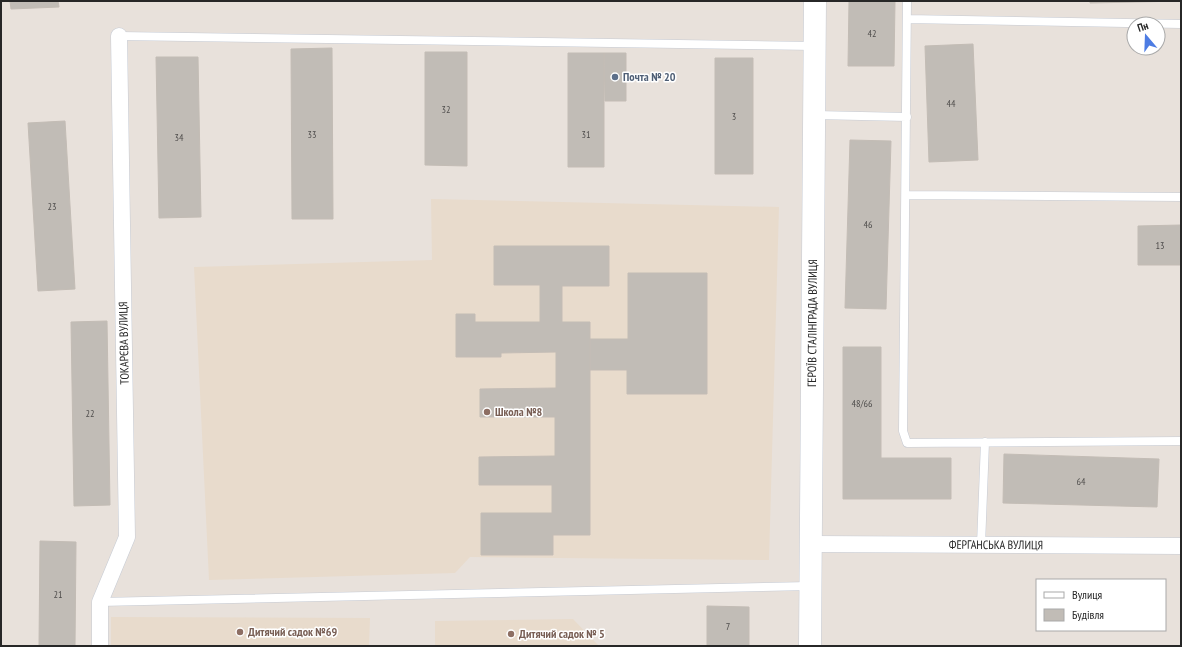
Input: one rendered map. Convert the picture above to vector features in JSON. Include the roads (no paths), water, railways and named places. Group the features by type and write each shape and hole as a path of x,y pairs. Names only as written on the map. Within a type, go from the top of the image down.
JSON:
{"main road":[{"name":"ГЕРОЇВ СТАЛІНГРАДА ВУЛИЦЯ","path":"810,646 812,544 815,1"}],"street":[{"name":"ТОКАРЄВА ВУЛИЦЯ","path":"100,646 100,602 128,537 120,36"},
{"name":"ФЕРГАНСЬКА ВУЛИЦЯ","path":"812,544 1181,546"}],"lane":[{"path":"907,1 903,431 907,442 1181,441"},
{"path":"907,19 1181,24"},
{"path":"120,36 815,46"},
{"path":"814,115 907,117"},
{"path":"906,195 1181,197"},
{"path":"981,545 985,442"},
{"path":"100,602 811,586"}],"place":[{"name":"Почта № 20","path":"615,77"},
{"name":"Школа №8","path":"487,412"},
{"name":"Дитячий садок №69","path":"240,632"},
{"name":"Дитячий садок № 5","path":"511,634"}]}
